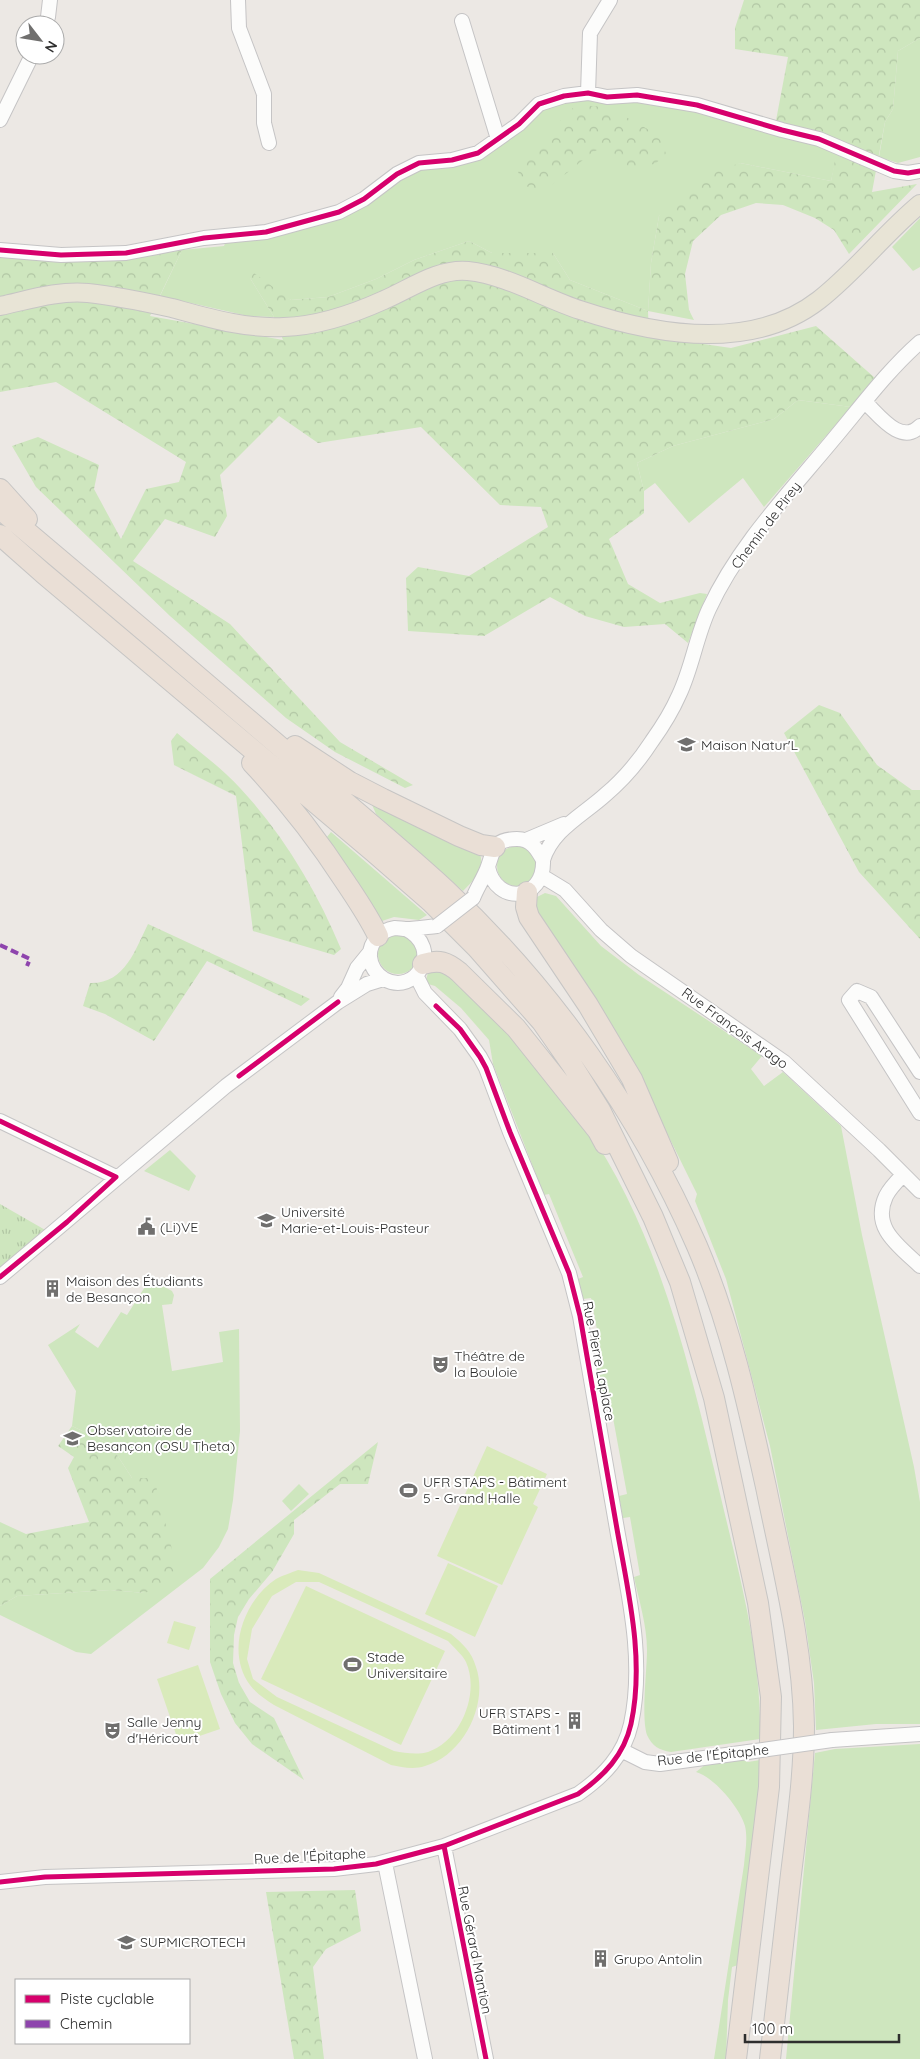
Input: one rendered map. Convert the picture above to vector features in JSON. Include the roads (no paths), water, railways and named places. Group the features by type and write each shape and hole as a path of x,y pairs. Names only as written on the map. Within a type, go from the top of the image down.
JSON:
{"highway":[{"path":"0,489 81,578"},
{"path":"0,509 232,705 449,893 524,973 577,1039 621,1102 665,1180 697,1246 724,1317 736,1358 789,1596 799,1652 803,1691 803,1762 800,1803 770,2059"},
{"path":"0,535 43,574 184,690 431,902 477,948 542,1022 600,1110 623,1153 653,1217 680,1282 717,1412 756,1594 771,1697 769,1787 736,2059"},
{"path":"0,546 43,574"},
{"path":"184,690 279,791 302,819 371,922 374,944"},
{"path":"232,705 350,782 460,836 481,845 495,847"},
{"path":"527,892 526,907 529,917 588,1005 632,1080 694,1224 697,1246"},
{"path":"421,964 440,961 450,964 459,972 516,1028 598,1131 640,1209 702,1357"}],"main road":[{"path":"906,216 920,196"},
{"path":"0,306 63,293 86,293 169,308 230,324 283,327 310,324 349,315 433,277 453,271 468,271 502,279 578,310 619,322 686,333 720,334 745,332 774,323 807,308 841,281 920,204"},
{"path":"0,316 56,304 122,299"}],"street":[{"path":"48,15 50,0"},
{"path":"238,0 239,28 264,94 264,123 269,143"},
{"path":"588,93 590,33 610,0"},
{"path":"462,21 498,139"},
{"path":"0,120 27,65"},
{"path":"0,250 61,255 126,252 204,238 266,232 339,212 364,199 397,174 419,163 461,158 478,153 519,124 539,104 564,96 588,93 607,97 638,95 697,105 819,139 894,171 908,173 920,171"},
{"path":"0,300 27,294 46,297"},
{"name":"Chemin de Pirey","path":"543,860 551,843 573,820 617,784 653,741 679,695 708,610 744,549 865,402 920,342"},
{"path":"865,402 896,430 907,434 914,432 920,426"},
{"name":"Chemin de Pirey","path":"526,840 573,820"},
{"path":"473,898 495,847 506,840 526,840 532,843 543,860 542,876 535,887 527,892 518,894 504,891 492,882 488,867"},
{"name":"Rue François Arago","path":"542,876 565,890 601,930 631,956 784,1062 919,1189"},
{"path":"0,1277 226,1086 338,1002 367,984 383,979 400,982 421,964 437,926 473,898 504,891"},
{"path":"338,1002 348,988 357,968 374,944 388,930 437,926"},
{"path":"406,929 419,938 421,964"},
{"path":"374,944 372,967 383,979"},
{"name":"Rue Pierre Laplace","path":"421,964 425,994 460,1029 486,1068 513,1140 569,1274 580,1316 632,1612 636,1673 634,1702 631,1725 621,1750"},
{"name":"Rue Pierre Laplace","path":"400,982 436,1006"},
{"path":"920,1072 871,997 857,991 850,1000 920,1113"},
{"path":"0,1121 116,1178"},
{"path":"903,1174 887,1194 880,1213 888,1235 920,1266"},
{"name":"Rue de l'Épitaphe","path":"0,1882 51,1877 334,1869 385,1863 444,1846 578,1794 596,1782 608,1770 621,1750 645,1762 660,1764 832,1740 920,1734"},
{"name":"Rue Gérard Mantion","path":"444,1846 486,2059"},
{"path":"385,1863 425,2059"}],"place":[{"name":"Maison Natur'L","path":"687,745"},
{"name":"Université Marie-et-Louis-Pasteur","path":"267,1220"},
{"name":"(Li)VE","path":"146,1227"},
{"name":"Maison des Étudiants de Besançon","path":"52,1289"},
{"name":"Théâtre de la Bouloie","path":"440,1364"},
{"name":"Observatoire de Besançon (OSU Theta)","path":"73,1438"},
{"name":"UFR STAPS - Bâtiment 5 - Grand Halle","path":"409,1490"},
{"name":"Stade Universitaire","path":"353,1665"},
{"name":"UFR STAPS - Bâtiment 1","path":"574,1721"},
{"name":"Salle Jenny d'Héricourt","path":"113,1730"},
{"name":"SUPMICROTECH","path":"126,1942"},
{"name":"Grupo Antolin","path":"600,1959"}]}
